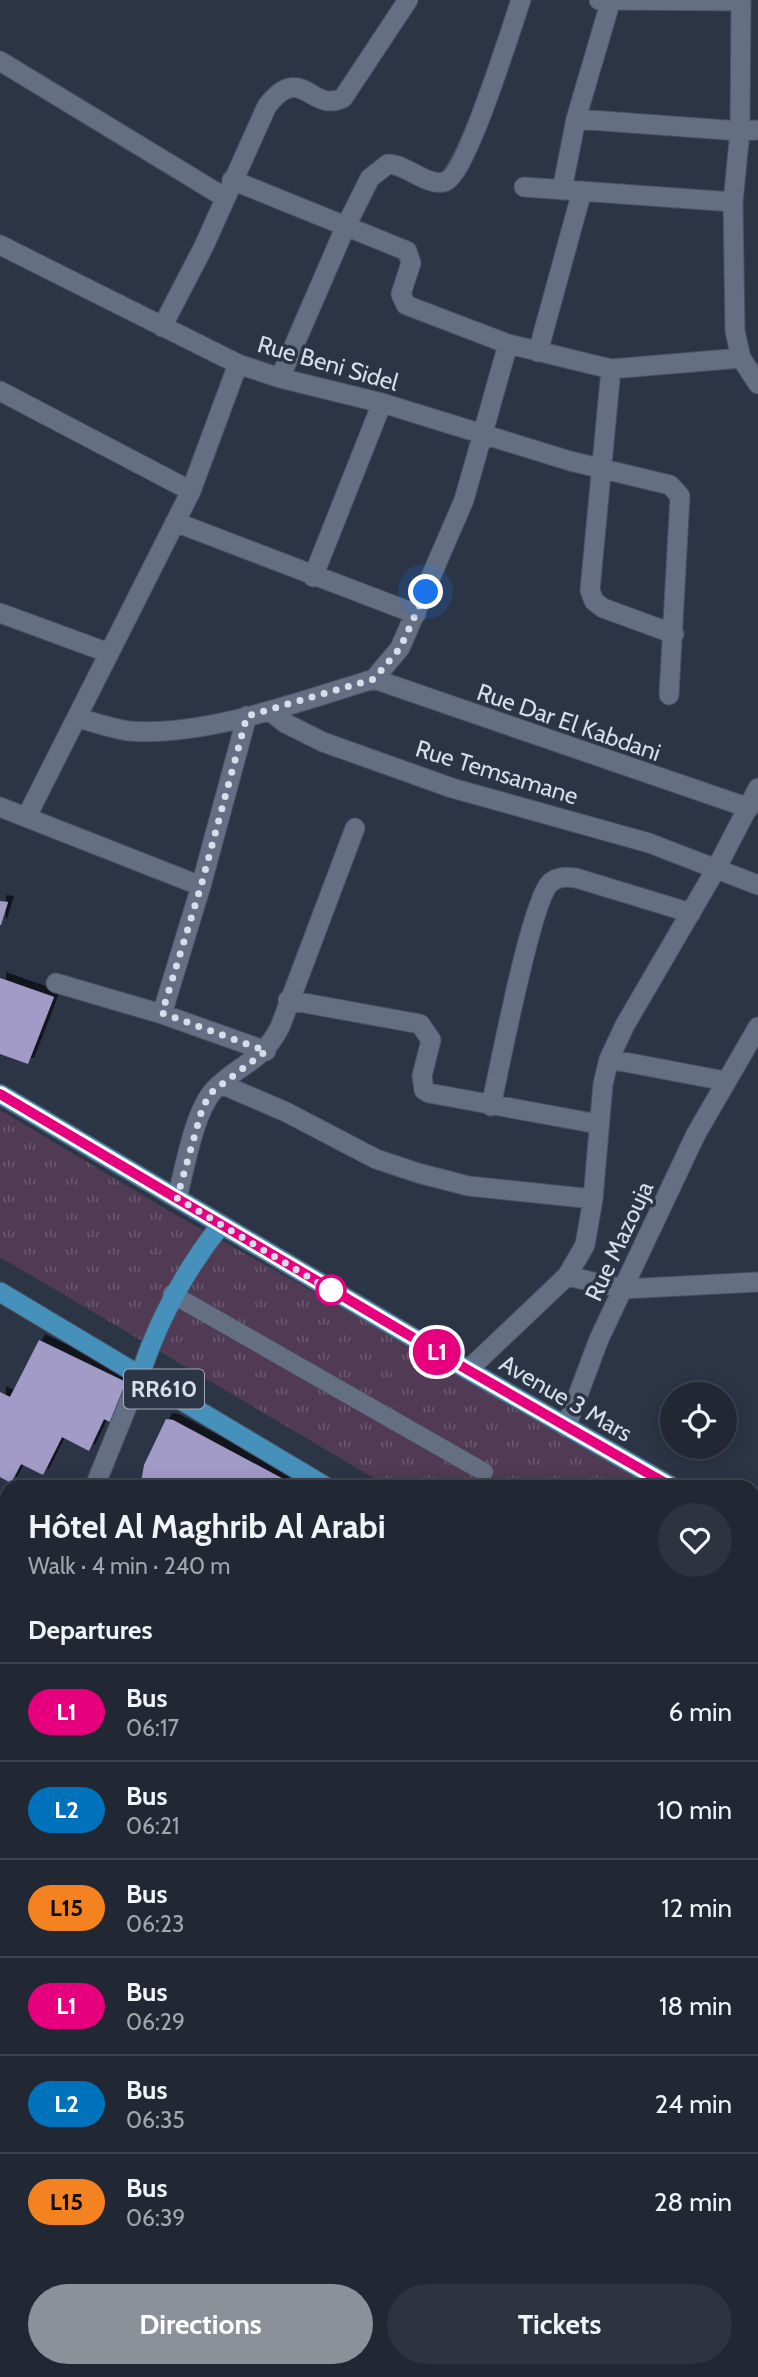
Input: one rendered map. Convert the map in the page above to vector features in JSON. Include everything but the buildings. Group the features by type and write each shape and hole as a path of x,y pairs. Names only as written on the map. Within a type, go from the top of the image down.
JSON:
{"main road":[{"name":"Avenue 3 Mars","path":"0,1094 660,1480"},
{"path":"140,1375 153,1334 172,1294 222,1224"},
{"name":"RR610","path":"0,1292 315,1480"}],"street":[{"path":"162,327 204,246 228,188 273,99 291,86 303,88 321,99 331,101 343,98 408,0"},
{"path":"280,379 345,228 370,178 382,166 394,164 438,182 452,179 457,172 521,0"},
{"path":"598,0 741,1 749,131 733,202 735,331 741,358 758,384"},
{"path":"538,352 572,190 576,119 611,0"},
{"path":"0,61 228,188 407,251 411,264 401,294 406,305 508,344 611,369 741,358"},
{"path":"576,119 749,131"},
{"path":"524,187 733,202"},
{"name":"Rue Beni Sidel","path":"0,245 238,364 280,379 382,403 484,436 670,485 680,496 674,634"},
{"path":"77,718 126,730 149,732 270,711 374,679 393,660 416,614 464,500 508,344"},
{"path":"27,816 191,491 238,364"},
{"path":"611,369 589,580 594,601 603,608 674,634 669,695"},
{"path":"0,391 191,491"},
{"path":"313,577 382,403"},
{"path":"175,522 313,577 416,614"},
{"path":"0,613 109,653"},
{"name":"Rue Dar El Kabdani","path":"374,679 749,808"},
{"name":"Rue Temsamane","path":"270,711 285,723 324,742 452,788 649,843 758,885"},
{"path":"162,1013 201,886 247,716"},
{"path":"468,1370 567,1276 585,1245 593,1199 598,1124 609,1059 625,1026 716,869 758,788"},
{"path":"0,807 201,886"},
{"path":"177,1198 203,1106 221,1084 266,1051 280,1027 355,828"},
{"path":"491,1106 523,966 542,899 554,881 576,878 691,914"},
{"path":"55,984 162,1013 266,1051"},
{"path":"288,1000 420,1024 431,1040 422,1076 424,1090 436,1096 598,1124"},
{"name":"Rue Mazouja","path":"566,1427 599,1339 725,1080 758,1027"},
{"path":"609,1059 725,1080"},
{"path":"221,1084 286,1112 376,1159 418,1173 468,1185 593,1199"},
{"path":"567,1276 624,1289 758,1282"},
{"path":"97,1480 140,1375"}],"lane":[{"path":"172,1294 484,1472"}],"green space":[{"path":"0,1110 176,1215 650,1480 377,1480 0,1257"}],"bus line":[{"name":"L1","path":"0,1094 335,1293 660,1480"}],"route":[{"path":"331,1290 335,1293 177,1198 203,1106 221,1084 266,1051 162,1013 201,886 247,716 374,679 393,660 426,592"}]}
